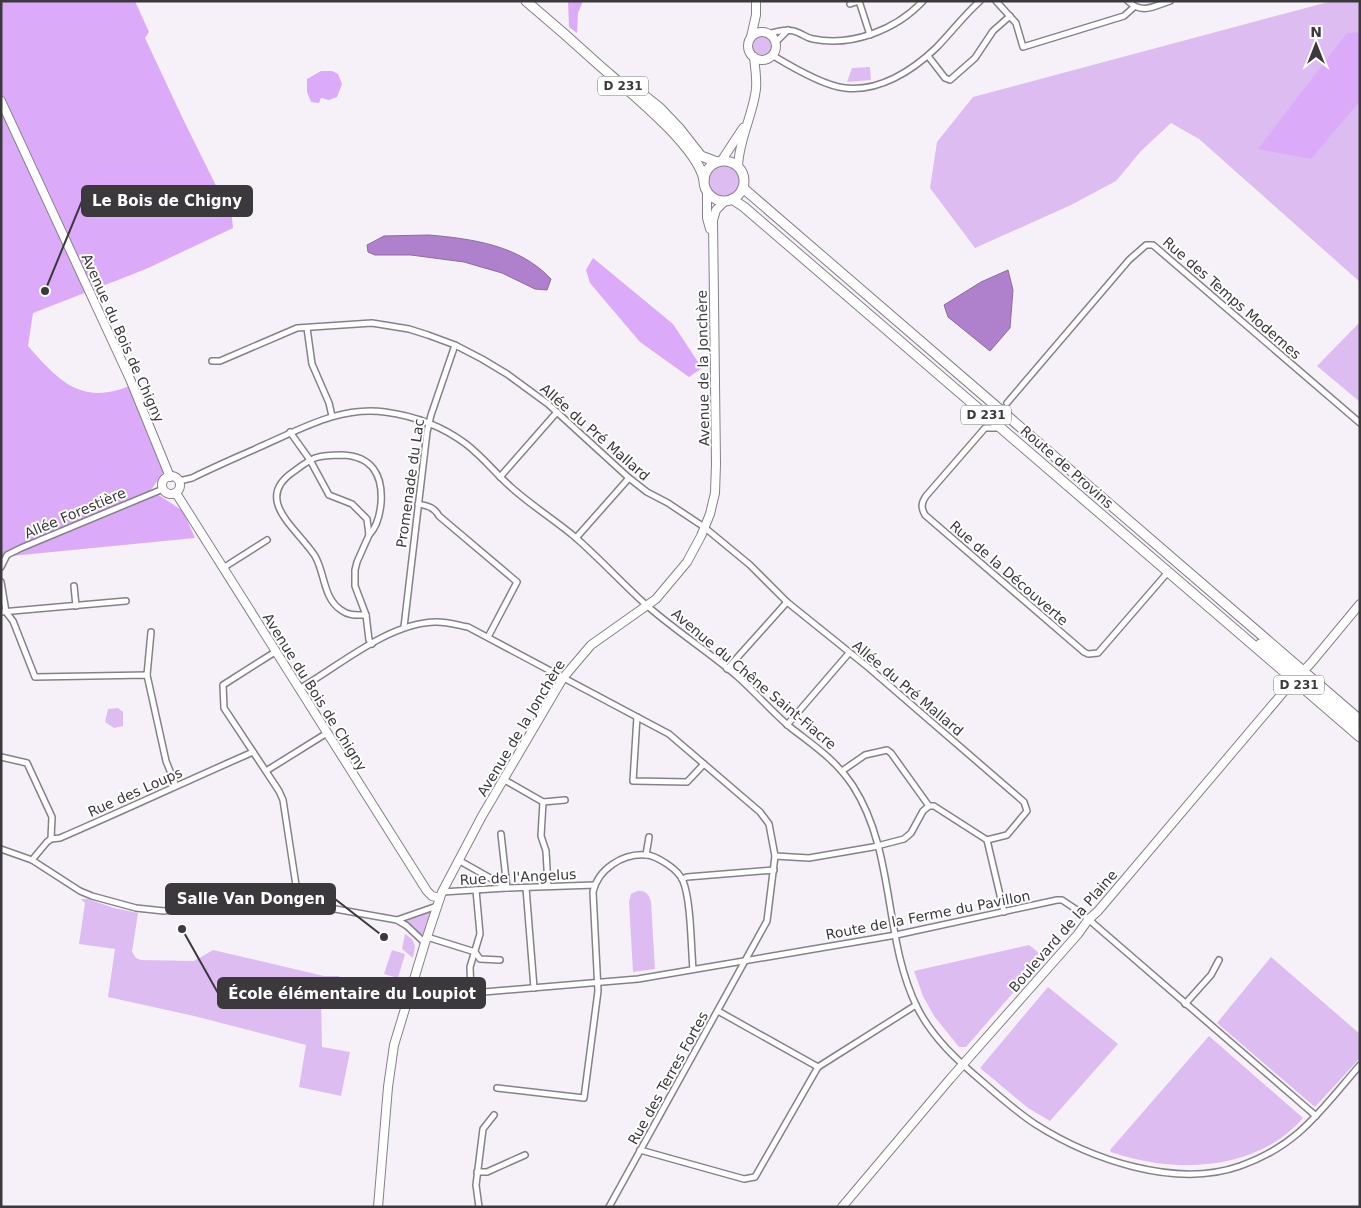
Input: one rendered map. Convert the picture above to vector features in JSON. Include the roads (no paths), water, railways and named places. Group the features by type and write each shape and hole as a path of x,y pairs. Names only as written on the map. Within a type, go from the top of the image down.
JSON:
{"main road":[{"path":"738,166 742,140 756,89 757,76 754,57 748,48 756,15 756,1"},
{"name":"D 231","path":"528,2 660,108 701,156 720,161"},
{"name":"D 231","path":"528,2 653,112 674,134 698,165 704,180"},
{"path":"756,15 766,33 775,43 775,48 757,76"},
{"path":"751,37 756,33 766,33"},
{"path":"754,57 768,57"},
{"name":"Avenue du Bois de Chigny","path":"1,101 130,379 170,476"},
{"path":"720,161 749,118"},
{"path":"728,160 738,166 744,176 743,188 741,193 728,200 714,214 714,238 707,218 707,192 704,180 708,168 720,161 728,160"},
{"name":"Route de Provins","path":"743,188 1011,418 1299,676 1360,737"},
{"path":"707,192 712,197 728,200"},
{"name":"Route de Provins","path":"728,200 744,207 1238,632 1360,720"},
{"name":"Avenue de la Jonchère","path":"378,1207 388,1087 394,1045 441,895 503,779 563,678 591,645 647,606 672,581 687,562 704,527 715,492 716,464 714,238"},
{"path":"170,476 175,477 179,481 180,488 176,492 169,493 163,489 164,481 170,476"},
{"name":"Avenue du Bois de Chigny","path":"176,492 274,652 427,891 432,896 441,895"},
{"name":"Boulevard de la Plaine","path":"842,1207 1360,604"},
{"path":"1299,676 1360,727"}],"street":[{"path":"850,4 859,1 870,35"},
{"path":"766,33 789,30 811,39 821,40 850,39 870,35 898,22 923,1"},
{"path":"768,57 844,88 864,88 886,82 913,68 928,56 980,1"},
{"path":"996,1 1016,23 1023,47"},
{"path":"1128,1 1134,7 1146,10 1170,1"},
{"path":"1016,50 1124,16 1134,7"},
{"path":"928,56 945,78 950,80 976,58 993,31 1010,16"},
{"path":"775,43 789,30"},
{"name":"Rue des Temps Modernes","path":"1007,403 1129,260 1146,245 1153,245 1360,423"},
{"name":"Allée du Pré Mallard","path":"212,361 220,361 297,328 372,323 409,329 456,345 508,374 557,412 629,478 647,492 668,503 704,527 750,565 787,602 1024,802 1027,811 1007,834 987,840"},
{"path":"307,328 312,364 329,403 332,416"},
{"name":"Promenade du Lac","path":"404,627 429,423 456,345"},
{"path":"991,402 1007,403 1011,418"},
{"name":"Avenue du Chêne Saint-Fiacre","path":"179,481 192,478 290,432 332,416 359,412 380,411 413,418 444,430 469,446 500,478 576,538 647,606 737,677 787,725 833,760 863,803 876,834 903,971 916,1005 938,1040 963,1065 1018,1112 1057,1137 1084,1150 1119,1162 1166,1172 1208,1174 1238,1166 1276,1150 1298,1135 1360,1065"},
{"path":"500,478 557,412"},
{"path":"983,412 985,428 1002,428"},
{"name":"Rue de la Découverte","path":"985,428 926,496 922,503 923,511 925,515 1084,652 1094,654 1101,650 1168,572"},
{"path":"290,432 310,460 329,495 352,504 367,519 369,535"},
{"path":"366,614 352,616 340,610 331,600 316,557 282,515 278,503 278,490 282,480 310,460 329,454 349,455 365,460 376,471 382,491 380,511 374,530 369,535 355,570 355,586 366,614 369,640 372,644"},
{"path":"576,538 629,478"},
{"name":"Allée Forestière","path":"1,567 7,555 21,548 163,489"},
{"path":"418,504 429,506 436,510 439,516 517,582 488,637"},
{"path":"223,568 268,540"},
{"path":"1,582 4,612 13,621 35,677 148,675"},
{"path":"74,586 76,606"},
{"path":"4,612 126,602"},
{"path":"727,669 787,602"},
{"name":"Rue des Terres Fortes","path":"299,689 372,644 404,627 437,621 468,627 669,734 760,812 769,824 775,856 767,921 609,1207"},
{"path":"151,632 148,675 166,761 176,786"},
{"path":"274,652 223,685 224,708 283,800 299,905"},
{"path":"787,725 849,653"},
{"path":"637,718 633,781 687,782 704,764"},
{"path":"266,772 327,733"},
{"path":"842,771 865,755 887,750 929,806"},
{"name":"Rue des Loups","path":"51,839 60,838 253,752"},
{"path":"1,757 27,763 52,817 51,839 32,860"},
{"path":"503,779 542,802 565,800"},
{"path":"542,802 541,836 546,850 548,886"},
{"path":"775,856 809,858 904,839 911,833 923,811 929,806 934,806 987,840 1004,912"},
{"path":"501,834 507,888"},
{"path":"646,855 649,837"},
{"path":"1,849 32,860 86,894 136,908 164,911 226,901 324,907 397,920 426,940 476,952 480,959 500,960"},
{"path":"497,1088 584,1098 598,991 593,898 595,885 601,875 615,862 628,856 646,855 658,858 670,866 682,878 687,896 692,969"},
{"path":"460,861 507,888"},
{"path":"682,878 687,876 774,870"},
{"name":"Rue de l'Angelus","path":"441,895 476,890 595,885"},
{"path":"526,888 534,988"},
{"path":"471,994 470,967 480,934 476,890"},
{"name":"Route de la Ferme du Pavillon","path":"324,1004 396,991 424,997 638,979 896,935 1062,900 1080,912 1316,1116"},
{"path":"397,920 437,906"},
{"path":"1185,1004 1211,975 1219,960"},
{"path":"640,1150 744,1179 753,1178 757,1175 818,1067 916,1005"},
{"path":"718,1011 818,1067"},
{"path":"479,1207 477,1172 483,1129 494,1115"},
{"path":"477,1172 487,1172 525,1155"}],"place":[{"name":"Le Bois de Chigny","path":"45,291"},
{"name":"École élémentaire du Loupiot","path":"182,929"},
{"name":"Salle Van Dongen","path":"384,937"}]}
